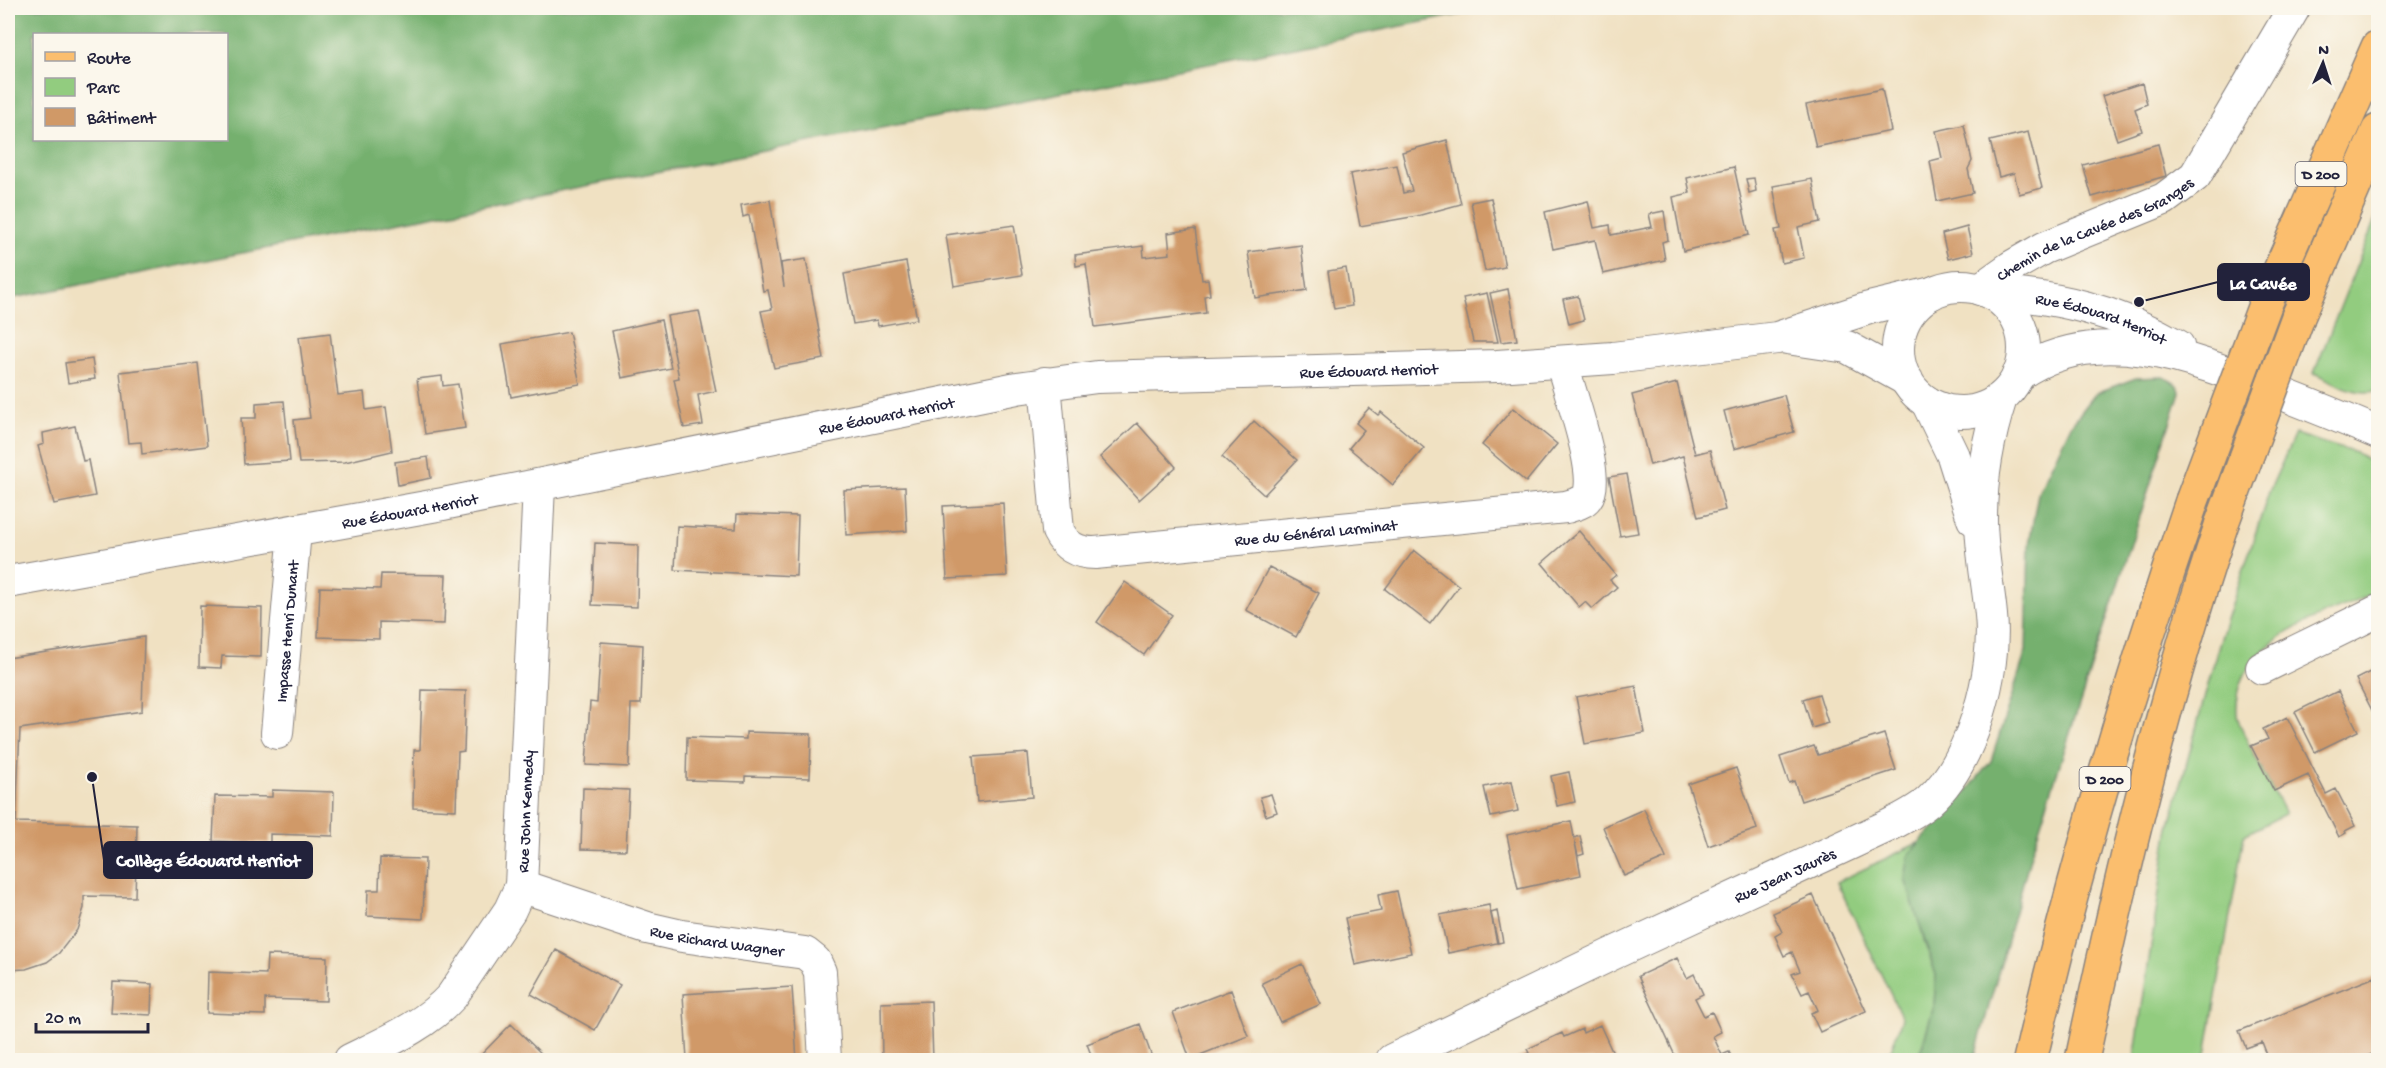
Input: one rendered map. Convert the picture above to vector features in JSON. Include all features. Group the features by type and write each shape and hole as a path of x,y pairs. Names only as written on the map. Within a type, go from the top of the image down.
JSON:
{"main road":[{"name":"D 200","path":"2030,1060 2084,846 2146,639 2192,501 2266,302 2379,47"},
{"name":"D 200","path":"2082,1060 2111,926 2151,761 2200,590 2222,523 2298,317 2379,131"}],"street":[{"name":"Chemin de la Cavée des Granges","path":"1984,291 2011,267 2044,248 2164,199 2195,176 2294,8"},
{"path":"1956,286 1984,291 2011,311 2022,331 2024,354 2009,386 1980,408 1949,411 1917,391 1898,351 1902,328 1914,308 1932,294 1956,286"},
{"name":"Rue Édouard Herriot","path":"1984,291 2044,296 2094,309 2145,329 2209,364 2379,433"},
{"name":"Rue Édouard Herriot","path":"8,582 539,485 1045,383 1114,376 1562,363 1777,338 1869,308 1932,294"},
{"name":"Rue Édouard Herriot","path":"1777,338 1824,342 1847,348 1917,391"},
{"name":"Rue Édouard Herriot","path":"2009,386 2048,357 2105,347 2153,351 2209,364"},
{"name":"Rue du Général Larminat","path":"1045,383 1058,531 1064,543 1074,550 1095,553 1577,504 1587,499 1591,489 1592,469 1562,363"},
{"name":"Rue Jean Jaurès","path":"1392,1060 1612,954 1890,825 1928,802 1941,789 1961,753 1987,686 1991,661 1992,615 1982,546 1983,477 1991,428 2009,386"},
{"name":"Rue Jean Jaurès","path":"1917,391 1953,456 1982,546"},
{"name":"Rue John Kennedy","path":"350,1060 426,1020 442,1007 452,996 510,910 521,886 539,485"},
{"name":"Impasse Henri Dunant","path":"277,733 295,531"},
{"path":"2262,668 2379,610"},
{"name":"Rue Richard Wagner","path":"521,886 647,928 682,936 805,953 815,961 820,972 825,1060"}],"green space":[{"path":"8,8 1494,8 8,299"},
{"path":"2378,212 2378,390 2362,392 2345,388 2314,373"},
{"path":"2164,377 2178,385 2180,392 2031,854 1974,1060 1918,1060 1934,1006 1936,975 1905,879 1909,854 1967,791 1991,761 2026,651 2029,544 2038,493 2071,425 2096,393 2136,378"},
{"path":"2295,434 2356,453 2378,465 2378,592 2285,634 2265,649 2249,667 2239,689 2237,715 2285,814 2244,835 2205,1060 2134,1060 2168,832 2219,644 2269,492"},
{"path":"1920,842 1909,854 1916,907 1925,944 1936,974 1934,1006 1918,1060 1869,1060 1891,1050 1902,1018 1837,882"}],"building":[{"path":"2142,83 2147,104 2135,109 2142,131 2117,140 2102,96"},
{"path":"1882,89 1891,131 1816,147 1806,105"},
{"path":"1964,125 1972,161 1968,169 1973,193 1937,201 1930,161 1942,158 1936,131"},
{"path":"2028,132 2042,188 2019,194 2014,173 1999,177 1990,141"},
{"path":"1447,140 1461,204 1417,216 1360,226 1350,174 1397,165 1403,193 1412,191 1402,152"},
{"path":"2158,144 2166,176 2092,197 2083,165"},
{"path":"1734,167 1749,235 1683,251 1673,197 1690,193 1687,178"},
{"path":"1754,178 1756,191 1749,193 1746,179"},
{"path":"1812,179 1820,222 1798,227 1804,258 1782,263 1775,230 1781,229 1773,186"},
{"path":"1491,198 1505,267 1485,271 1471,202"},
{"path":"770,200 784,287 781,263 806,259 824,359 774,368 761,311 772,309 768,290 763,291 749,215 743,217 741,205"},
{"path":"1588,201 1594,228 1610,225 1611,235 1652,227 1649,214 1664,211 1668,240 1662,242 1665,260 1603,274 1595,240 1553,249 1545,212"},
{"path":"1014,225 1022,275 954,286 946,235"},
{"path":"1967,227 1973,253 1948,259 1942,234"},
{"path":"1195,229 1202,280 1208,279 1210,295 1204,296 1206,313 1095,327 1086,264 1076,266 1075,255 1143,246 1144,257 1170,254 1168,233"},
{"path":"1301,245 1307,290 1255,298 1248,252"},
{"path":"906,262 917,319 878,326 877,320 853,324 844,274"},
{"path":"1346,268 1352,306 1334,309 1328,271"},
{"path":"1508,289 1517,340 1501,342 1490,293"},
{"path":"1487,293 1498,342 1473,342 1463,298"},
{"path":"1578,296 1584,320 1569,324 1563,299"},
{"path":"699,311 716,391 698,395 703,425 684,428 674,379 679,378 667,316"},
{"path":"661,320 671,368 622,378 612,331"},
{"path":"569,332 580,384 511,397 502,344"},
{"path":"330,333 338,395 364,392 366,410 386,407 392,451 345,462 299,463 294,420 310,418 299,337"},
{"path":"92,359 95,379 68,383 65,363"},
{"path":"198,363 207,446 142,454 141,442 128,443 120,372"},
{"path":"442,376 443,386 458,384 465,428 425,434 417,379"},
{"path":"1677,383 1695,454 1710,450 1725,510 1698,517 1683,456 1650,465 1632,395"},
{"path":"1784,395 1794,432 1734,449 1724,411"},
{"path":"284,401 290,461 244,464 241,418 256,418 256,403"},
{"path":"1369,408 1378,415 1381,412 1424,448 1393,485 1349,448 1364,430 1356,423"},
{"path":"1513,408 1557,444 1526,482 1482,445"},
{"path":"1254,421 1297,460 1264,495 1222,457"},
{"path":"1137,423 1176,467 1139,500 1100,457"},
{"path":"75,426 83,461 88,460 95,496 54,504 38,446 44,444 43,433"},
{"path":"428,457 431,478 398,485 395,462"},
{"path":"1627,474 1638,533 1620,536 1609,477"},
{"path":"905,487 907,531 846,535 844,490"},
{"path":"1003,503 1007,576 947,579 943,506"},
{"path":"737,514 798,516 796,576 675,570 677,526 736,529"},
{"path":"1579,531 1616,575 1610,580 1617,587 1592,609 1585,602 1579,607 1542,563"},
{"path":"595,543 638,545 637,607 592,605"},
{"path":"1414,550 1459,586 1430,624 1385,589"},
{"path":"1269,567 1319,593 1296,637 1246,610"},
{"path":"381,574 446,575 444,624 379,622 379,639 318,637 320,587 380,589"},
{"path":"1125,582 1172,615 1144,655 1097,622"},
{"path":"200,606 262,608 261,657 222,656 221,668 199,667"},
{"path":"144,637 142,711 20,729 16,822 137,825 135,897 84,896 84,908 77,930 59,953 47,962 26,969 8,970 8,658"},
{"path":"601,642 643,645 641,704 631,704 629,767 586,765 590,702 597,703"},
{"path":"2378,668 2378,722 2356,679"},
{"path":"1636,686 1645,733 1585,744 1576,697"},
{"path":"422,690 466,691 464,751 458,752 456,810 413,808 414,750 420,750"},
{"path":"2338,691 2358,731 2315,752 2295,712"},
{"path":"1819,694 1828,723 1812,728 1803,699"},
{"path":"2287,717 2326,794 2336,789 2355,826 2339,837 2308,775 2274,791 2251,746 2268,739 2263,729"},
{"path":"746,732 811,734 810,778 745,776 745,782 686,780 687,737 746,739"},
{"path":"1884,734 1896,770 1801,801 1794,781 1789,783 1780,757 1814,746 1818,755"},
{"path":"1028,753 1032,797 977,802 973,757"},
{"path":"1736,768 1757,829 1708,846 1688,784"},
{"path":"1569,772 1575,802 1557,806 1551,776"},
{"path":"1512,781 1518,811 1491,817 1484,787"},
{"path":"583,788 629,790 626,850 581,849"},
{"path":"272,790 334,792 333,836 270,834 270,843 213,841 215,796 272,797"},
{"path":"1271,794 1277,812 1266,816 1260,797"},
{"path":"1644,809 1666,858 1624,876 1603,827"},
{"path":"1571,821 1581,875 1518,889 1507,835"},
{"path":"1580,836 1584,854 1578,856 1574,838"},
{"path":"380,858 425,859 423,919 367,916 368,890 379,890"},
{"path":"1397,891 1411,953 1355,965 1345,918 1381,911 1378,895"},
{"path":"1813,895 1866,1011 1820,1032 1811,1013 1818,1010 1809,991 1802,994 1792,974 1800,971 1792,952 1784,956 1775,936 1782,932 1773,913"},
{"path":"1489,905 1497,943 1448,953 1440,915"},
{"path":"1497,911 1503,942 1498,943 1491,913"},
{"path":"556,950 620,985 595,1030 531,994"},
{"path":"267,955 327,957 326,1001 265,999 265,1015 207,1013 208,972 266,974"},
{"path":"1677,958 1687,978 1694,974 1703,994 1695,998 1704,1016 1712,1012 1721,1032 1713,1036 1722,1055 1729,1052 1733,1060 1677,1060 1638,976"},
{"path":"1302,964 1321,1004 1280,1022 1262,983"},
{"path":"2375,977 2378,987 2378,1052 2356,1060 2269,1060 2262,1042 2246,1048 2239,1031"},
{"path":"113,982 152,984 151,1015 111,1013"},
{"path":"792,987 797,1060 687,1060 683,994"},
{"path":"1231,990 1248,1036 1190,1059 1173,1012"},
{"path":"931,1001 933,1060 882,1060 881,1003"},
{"path":"511,1024 548,1060 476,1060"},
{"path":"1140,1024 1153,1060 1093,1060 1087,1044"},
{"path":"1600,1025 1616,1060 1514,1060 1529,1053 1527,1049 1562,1033 1564,1037 1582,1029 1583,1033"}],"place":[{"name":"La Cavée","path":"2139,302"},
{"name":"Collège Édouard Herriot","path":"92,777"}]}
